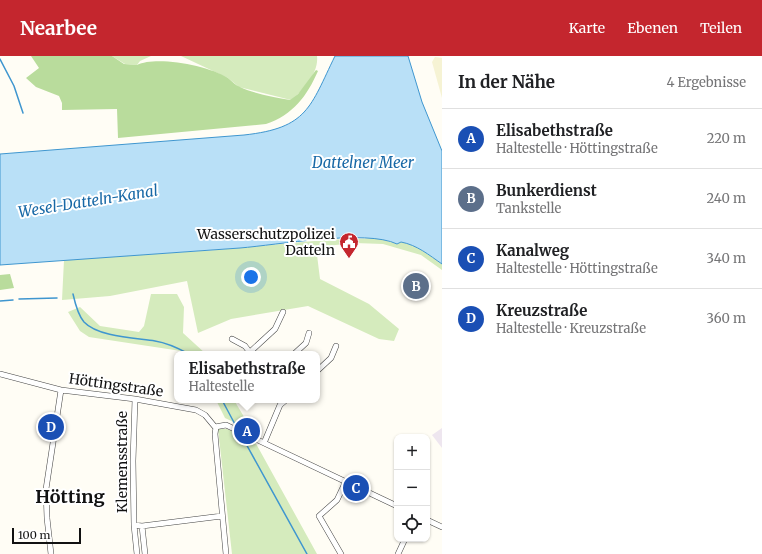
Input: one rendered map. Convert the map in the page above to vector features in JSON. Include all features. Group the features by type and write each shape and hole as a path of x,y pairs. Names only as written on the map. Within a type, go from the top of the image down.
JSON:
{"street":[{"path":"252,351 275,329 283,312"},
{"path":"297,351 306,343 309,333"},
{"path":"232,339 245,346 249,351"},
{"path":"320,368 331,358 336,346"},
{"name":"Höttingstraße","path":"0,374 60,390 135,399 196,410 204,415 216,427"},
{"path":"51,554 47,518 46,489 60,390"},
{"name":"Klemensstraße","path":"135,399 133,461 134,525 137,554"},
{"path":"264,442 279,403"},
{"path":"226,554 215,434 216,427 226,425 394,505"},
{"path":"341,554 319,516 337,500 346,482"},
{"name":"Klemensstraße","path":"134,525 142,526 222,516"},
{"path":"430,522 442,528"},
{"name":"Klemensstraße","path":"142,526 145,554"},
{"path":"399,553 404,542"}],"shaded area":[{"path":"435,57 442,58 442,98 432,62"},
{"path":"442,428 442,448 432,435"}],"green space":[{"path":"31,56 112,56 124,64 137,65 156,61 182,63 219,73 238,86 252,92 290,100 298,94 316,70 318,71 309,89 298,104 276,120 266,124 118,138 117,109 62,110 62,103 59,96 36,87 26,78 39,68"},
{"path":"112,56 151,56 140,61 137,65 125,64"},
{"path":"181,56 317,56 317,62 313,75 309,81 291,100 239,87 228,78"},
{"path":"378,238 397,244 401,242 407,243 418,248 442,264 442,270 421,255 383,244 355,243 316,247 320,279 369,304 399,329 394,341 379,339 308,306 231,319 198,333 187,281 110,296 62,300 64,260 216,250 325,240"},
{"path":"10,274 14,288 0,290 0,275"},
{"path":"151,294 177,294 184,307 183,333 203,351 181,351 89,337 80,331 68,312 80,307 100,326 139,332 144,326"},
{"path":"218,403 236,403 250,427 246,428 225,418"},
{"path":"218,429 227,429 254,440 317,554 232,554"}],"water":[{"name":"Dattelner Meer","path":"335,56 408,56 422,102 442,151 442,264 423,251 407,243 401,242 397,244 383,240 365,238 343,238 298,241 240,248 0,265 0,154 244,135 265,132 282,127 304,112 312,102"}],"waterway":[{"path":"0,59 14,86 23,113"},
{"path":"73,294 80,316 90,327 108,334 164,343 183,351"},
{"path":"19,299 57,298"},
{"path":"0,301 13,300"},
{"path":"224,403 237,428"},
{"path":"240,433 307,554"}],"place":[{"name":"Wasserschutzpolizei Datteln","path":"349,259"},
{"name":"Bunkerdienst","path":"416,286"},
{"name":"Kreuzstraße","path":"51,427"},
{"name":"Elisabethstraße","path":"247,431"},
{"name":"Kanalweg","path":"356,488"}],"district":[{"name":"Hötting","path":"70,496"}],"water label":[{"name":"Wesel-Datteln-Kanal","path":"88,201"}]}
